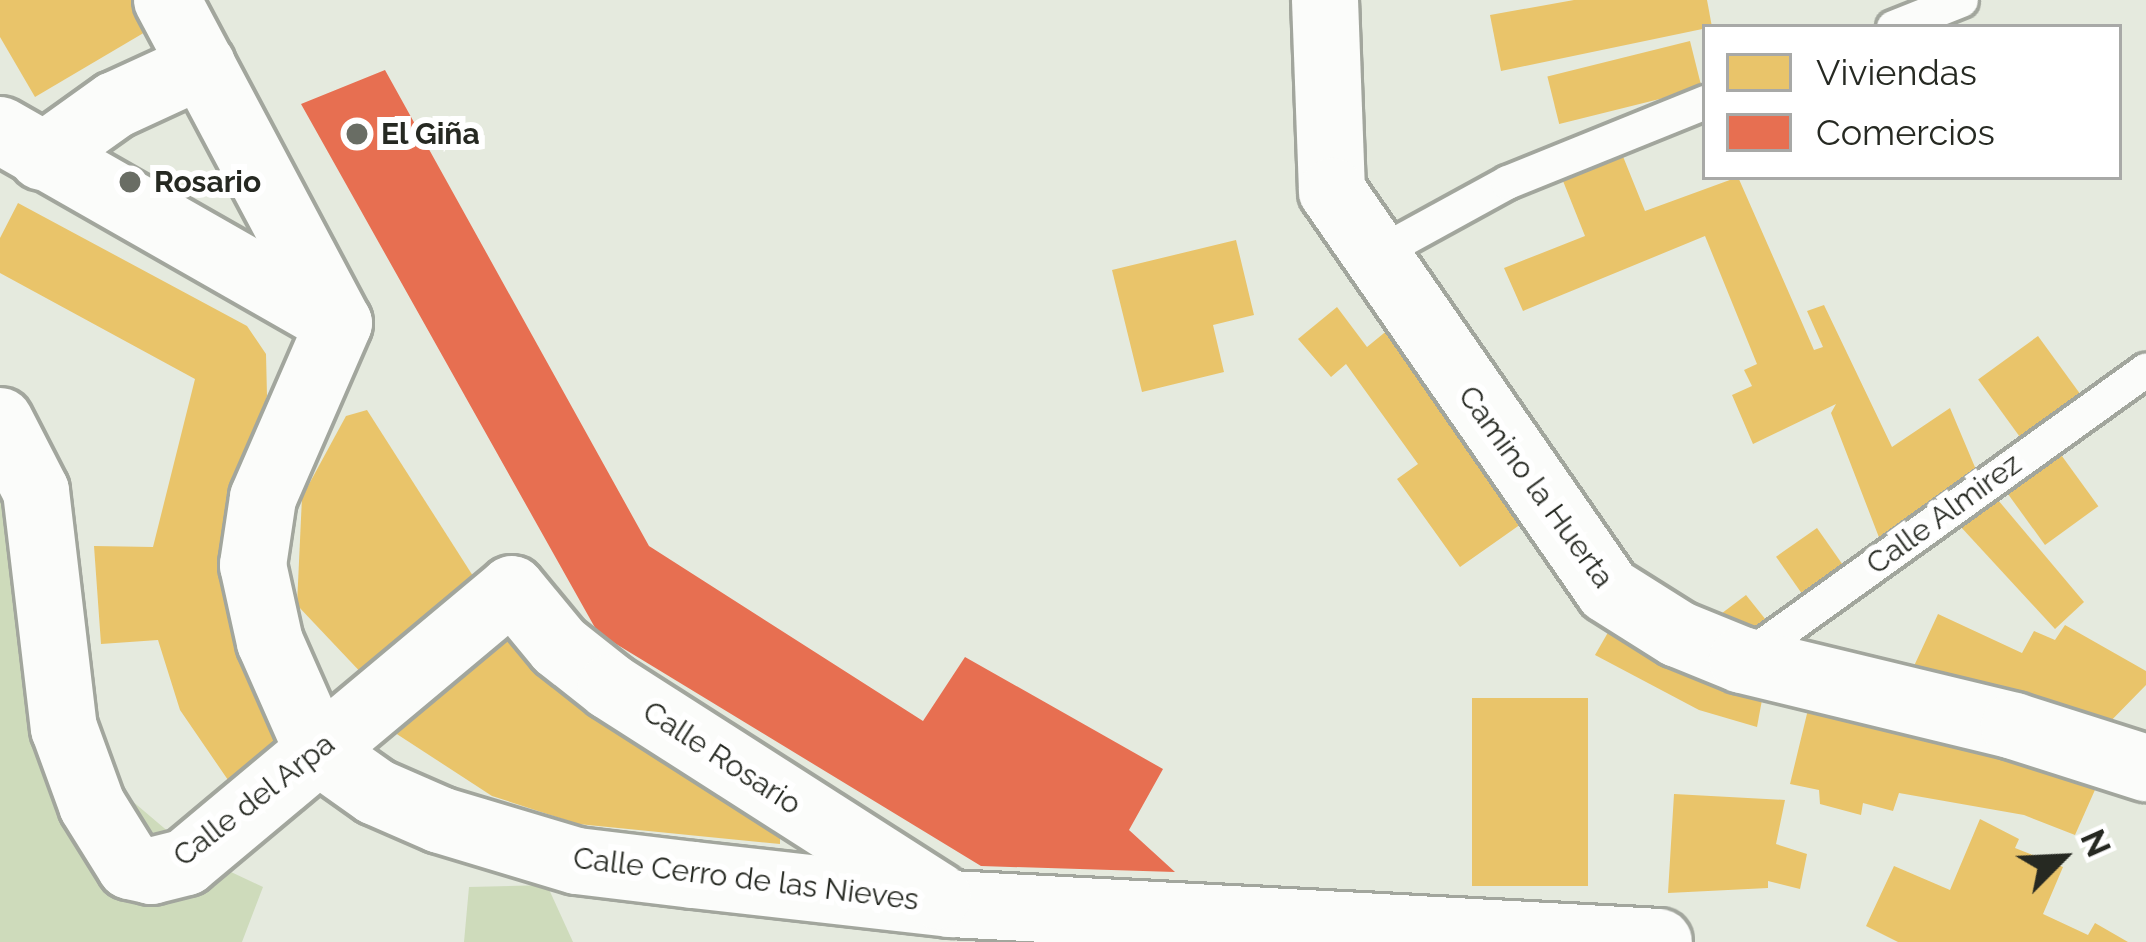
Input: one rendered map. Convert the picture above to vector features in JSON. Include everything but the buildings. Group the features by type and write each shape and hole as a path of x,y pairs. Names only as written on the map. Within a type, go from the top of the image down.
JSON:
{"street":[{"path":"167,0 339,323"},
{"name":"Camino la Huerta","path":"1325,0 1326,161 1332,191 1372,256 1608,590 1678,634 1742,660 2014,726 2146,768"},
{"path":"14,149 202,64"},
{"path":"14,149 339,323"},
{"path":"318,751 260,608 254,532 339,323"},
{"name":"Calle del Arpa","path":"0,421 36,491 64,728 92,805 130,866 151,872 186,862 512,589"},
{"name":"Calle Rosario","path":"512,589 559,646 611,687 952,904"},
{"name":"Calle Cerro de las Nieves","path":"318,751 376,792 440,820 577,861 952,904 1659,942"}],"lane":[{"path":"1900,24 1960,0"},
{"path":"1372,256 1507,182 1702,104"},
{"name":"Calle Almirez","path":"1742,660 2146,369"}],"green space":[{"path":"0,430 111,783 197,856 263,887 242,942 0,942"},
{"path":"547,885 573,942 464,942 469,887"}],"place":[{"name":"El Giña","path":"357,134"},
{"name":"Rosario","path":"130,182"}]}
